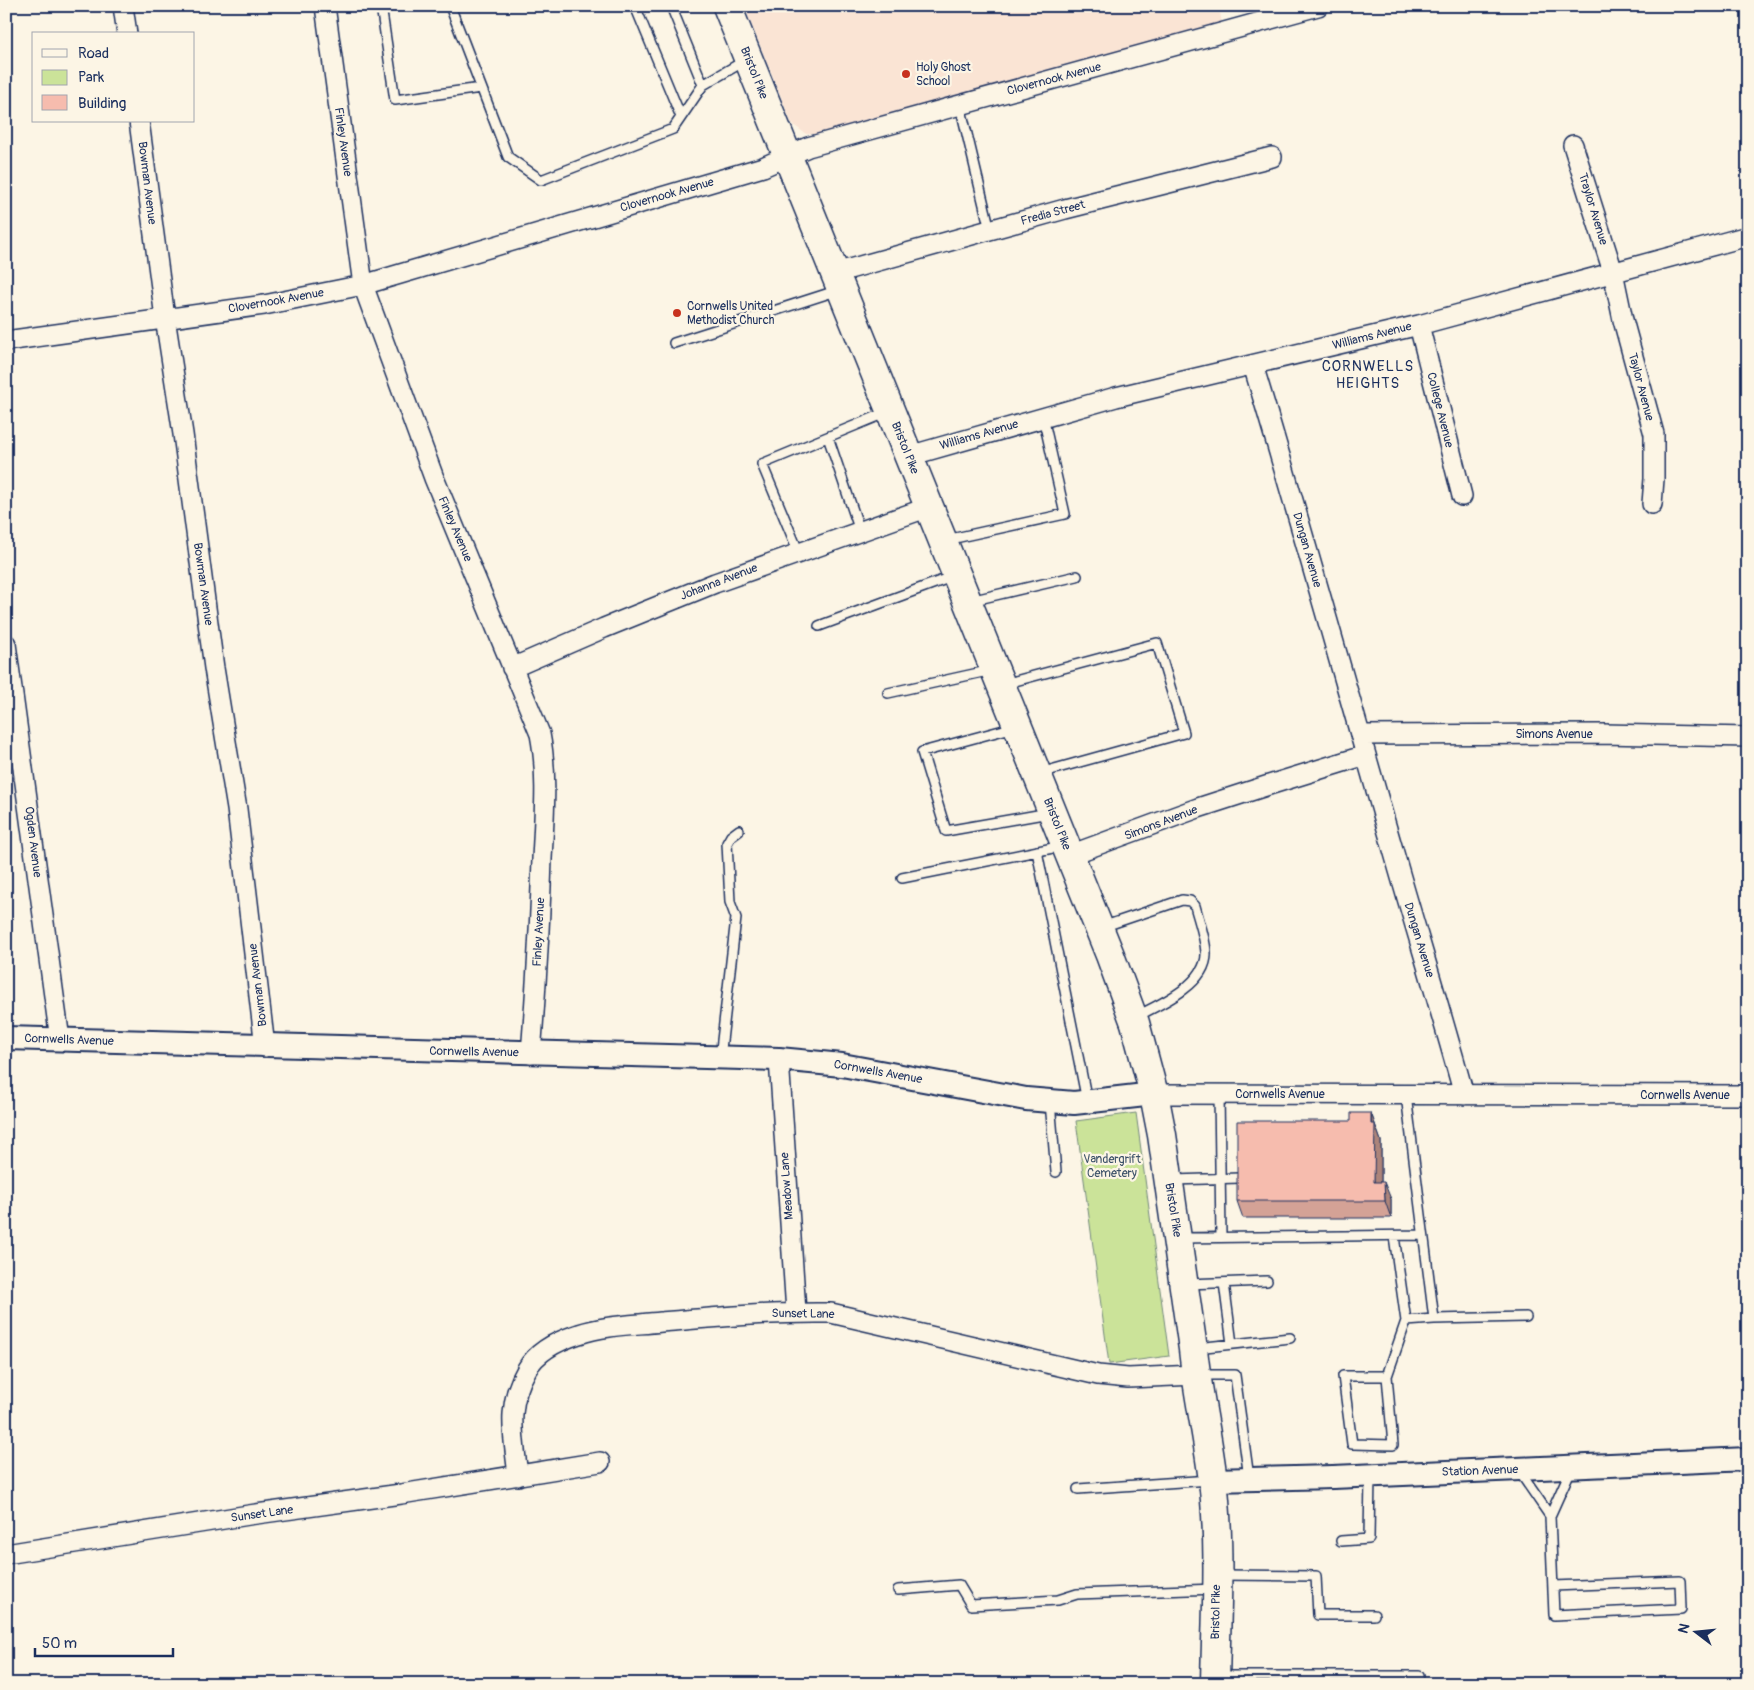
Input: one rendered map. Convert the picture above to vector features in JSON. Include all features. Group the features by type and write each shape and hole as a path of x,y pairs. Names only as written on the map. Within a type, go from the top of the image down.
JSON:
{"main road":[{"name":"Bristol Pike","path":"727,6 1100,928 1133,1018 1154,1094 1213,1480 1216,1528 1215,1680"}],"street":[{"path":"123,6 127,32"},
{"name":"Finley Avenue","path":"326,6 363,285 434,478 540,734 544,756 545,795 531,1054"},
{"name":"Clovernook Avenue","path":"6,341 264,305 363,285 769,166 808,147 1318,6"},
{"name":"Bowman Avenue","path":"139,122 214,668 237,810 265,1046"},
{"name":"Traylor Avenue","path":"1573,145 1612,272"},
{"name":"Fredia Street","path":"838,281 990,230 1065,209 1272,157"},
{"name":"Williams Avenue","path":"908,456 1116,397 1419,325 1748,236"},
{"name":"Taylor Avenue","path":"1612,272 1654,434 1652,504"},
{"name":"College Avenue","path":"1419,325 1462,496"},
{"name":"Dungan Avenue","path":"1253,365 1464,1095"},
{"name":"Johanna Avenue","path":"512,668 715,583 929,507"},
{"name":"Ogden Avenue","path":"6,644 60,1040"},
{"name":"Simons Avenue","path":"1360,735 1603,734 1748,737"},
{"name":"Simons Avenue","path":"1068,850 1366,755"},
{"name":"Cornwells Avenue","path":"6,1038 531,1054 779,1059 842,1065 1050,1102 1087,1102 1154,1094 1748,1095"},
{"name":"Meadow Lane","path":"779,1059 796,1312"},
{"name":"Sunset Lane","path":"518,1476 512,1415 518,1390 531,1364 539,1355 558,1343 580,1333 607,1327 722,1316 796,1312 831,1313 1112,1377 1145,1378 1196,1375"},
{"name":"Station Avenue","path":"1213,1480 1748,1459"},
{"name":"Sunset Lane","path":"6,1554 600,1462"}],"lane":[{"path":"381,6 395,100 481,88"},
{"path":"450,6 508,157 541,180 673,129 703,85 748,59"},
{"path":"635,6 681,117"},
{"path":"671,6 703,85"},
{"path":"960,105 990,230"},
{"path":"674,343 838,281"},
{"path":"798,553 762,464 890,411"},
{"path":"943,541 1065,514 1043,417"},
{"path":"828,437 860,532"},
{"path":"819,626 957,575"},
{"path":"968,602 1077,576"},
{"path":"888,693 998,677 1157,643 1184,733 1037,774"},
{"path":"1018,727 922,752 946,830 1052,812"},
{"path":"720,1058 736,918 730,902 727,843 738,830"},
{"path":"902,878 1038,851 1068,850"},
{"path":"1038,851 1087,1102"},
{"path":"1100,928 1182,900 1190,901 1195,906 1206,952 1204,964 1196,980 1165,1002 1133,1018"},
{"path":"1219,1094 1221,1237"},
{"path":"1406,1095 1434,1319"},
{"path":"1050,1102 1056,1172"},
{"path":"1168,1180 1240,1178"},
{"path":"1177,1238 1423,1235"},
{"path":"1387,1376 1343,1376 1352,1444 1393,1445 1387,1376 1406,1320 1394,1236"},
{"path":"1184,1284 1267,1281"},
{"path":"1224,1283 1232,1344"},
{"path":"1406,1320 1526,1317"},
{"path":"1194,1349 1290,1338"},
{"path":"1196,1375 1235,1375 1249,1479"},
{"path":"1553,1586 1680,1581 1681,1609 1554,1615 1550,1516 1572,1467"},
{"path":"1518,1469 1550,1516"},
{"path":"1341,1541 1369,1539 1370,1475"},
{"path":"1078,1488 1213,1480"},
{"path":"898,1590 959,1585 972,1605 1058,1600 1077,1594 1216,1582 1316,1576 1318,1615 1374,1614"},
{"path":"1215,1680 1419,1676"}],"shaded area":[{"name":"Holy Ghost School","path":"744,6 1219,6 1222,24 820,134 806,134 792,124"}],"green space":[{"name":"Vandergrift Cemetery","path":"1136,1113 1169,1356 1109,1364 1076,1121"}],"building":[{"path":"1351,1113 1371,1113 1371,1124 1375,1124 1374,1182 1384,1182 1385,1201 1237,1201 1237,1121 1351,1121"}],"place":[{"name":"Holy Ghost School","path":"906,74"},
{"name":"Cornwells United Methodist Church","path":"677,313"}],"district":[{"name":"CORNWELLS HEIGHTS","path":"1368,374"}]}
